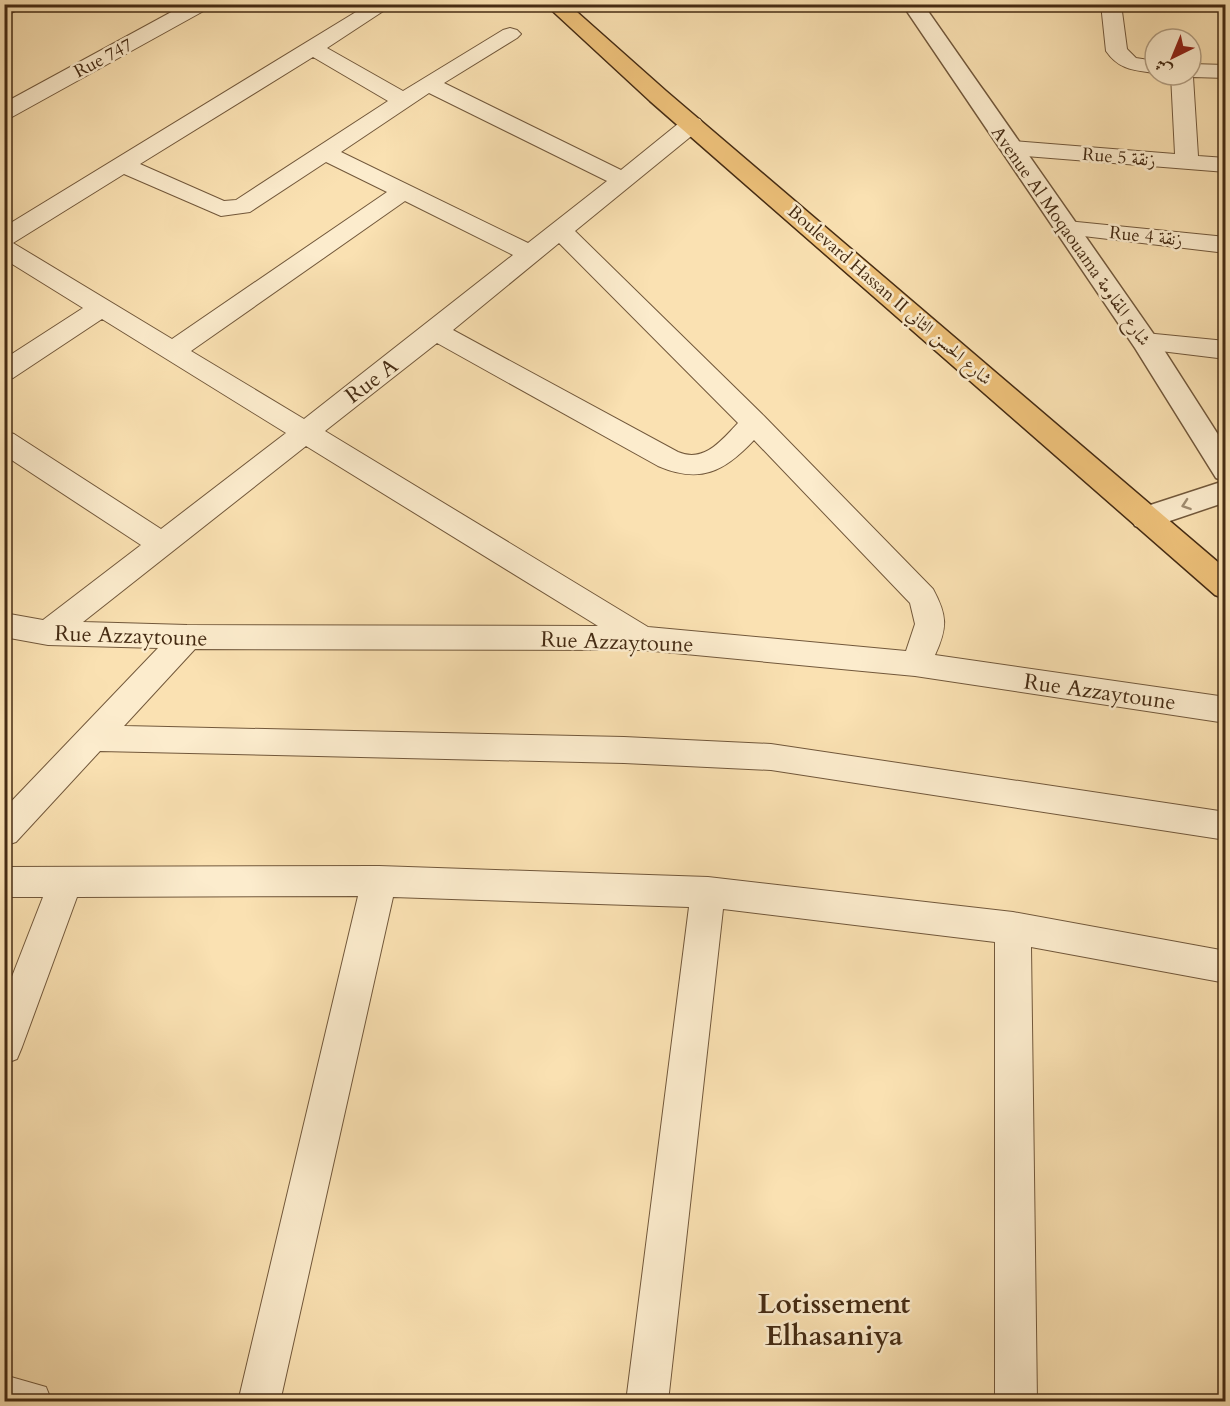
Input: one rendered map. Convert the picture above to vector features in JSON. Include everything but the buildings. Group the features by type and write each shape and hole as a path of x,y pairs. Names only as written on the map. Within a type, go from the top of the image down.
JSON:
{"main road":[{"name":"Boulevard Hassan II شارع الحسن الثاني","path":"555,4 1226,586"}],"street":[{"path":"4,10 15,4"},
{"name":"Rue 747","path":"4,112 202,4"},
{"path":"4,238 384,4"},
{"name":"Avenue Al Moqaouama شارع المقاومة","path":"912,4 967,88 1012,148 1145,342 1226,471"},
{"path":"1111,4 1117,51 1129,63 1143,65"},
{"path":"123,165 221,209 242,207 428,84 510,34"},
{"path":"312,48 404,101"},
{"path":"1203,71 1226,72"},
{"path":"428,84 624,180"},
{"path":"1183,87 1187,162"},
{"name":"Rue A","path":"48,633 435,331 692,124"},
{"name":"Rue 5 زنقة","path":"1012,148 1226,165"},
{"path":"324,152 530,254"},
{"path":"173,351 404,191"},
{"name":"Rue 4 زنقة","path":"1067,228 1226,245"},
{"path":"560,230 754,423 922,597 932,616 929,634 915,664"},
{"path":"4,248 643,638"},
{"path":"4,372 102,308"},
{"path":"435,331 598,423 668,459 690,466 704,465 717,459 754,423"},
{"path":"1145,342 1226,350"},
{"path":"12,456 161,544"},
{"path":"1146,518 1226,491"},
{"name":"Rue Azzaytoune","path":"4,625 48,633 187,637 643,638 915,664 1226,710"},
{"path":"4,832 187,637"},
{"path":"90,738 624,750 771,757 1226,826"},
{"path":"4,1047 66,881"},
{"path":"259,1401 379,881"},
{"path":"4,882 379,881 708,892 1013,928 1226,967"},
{"path":"647,1401 708,892"},
{"path":"1013,928 1016,1401"},
{"path":"4,1396 31,1401"}],"district":[{"name":"Lotissement Elhasaniya","path":"834,1319"}]}
